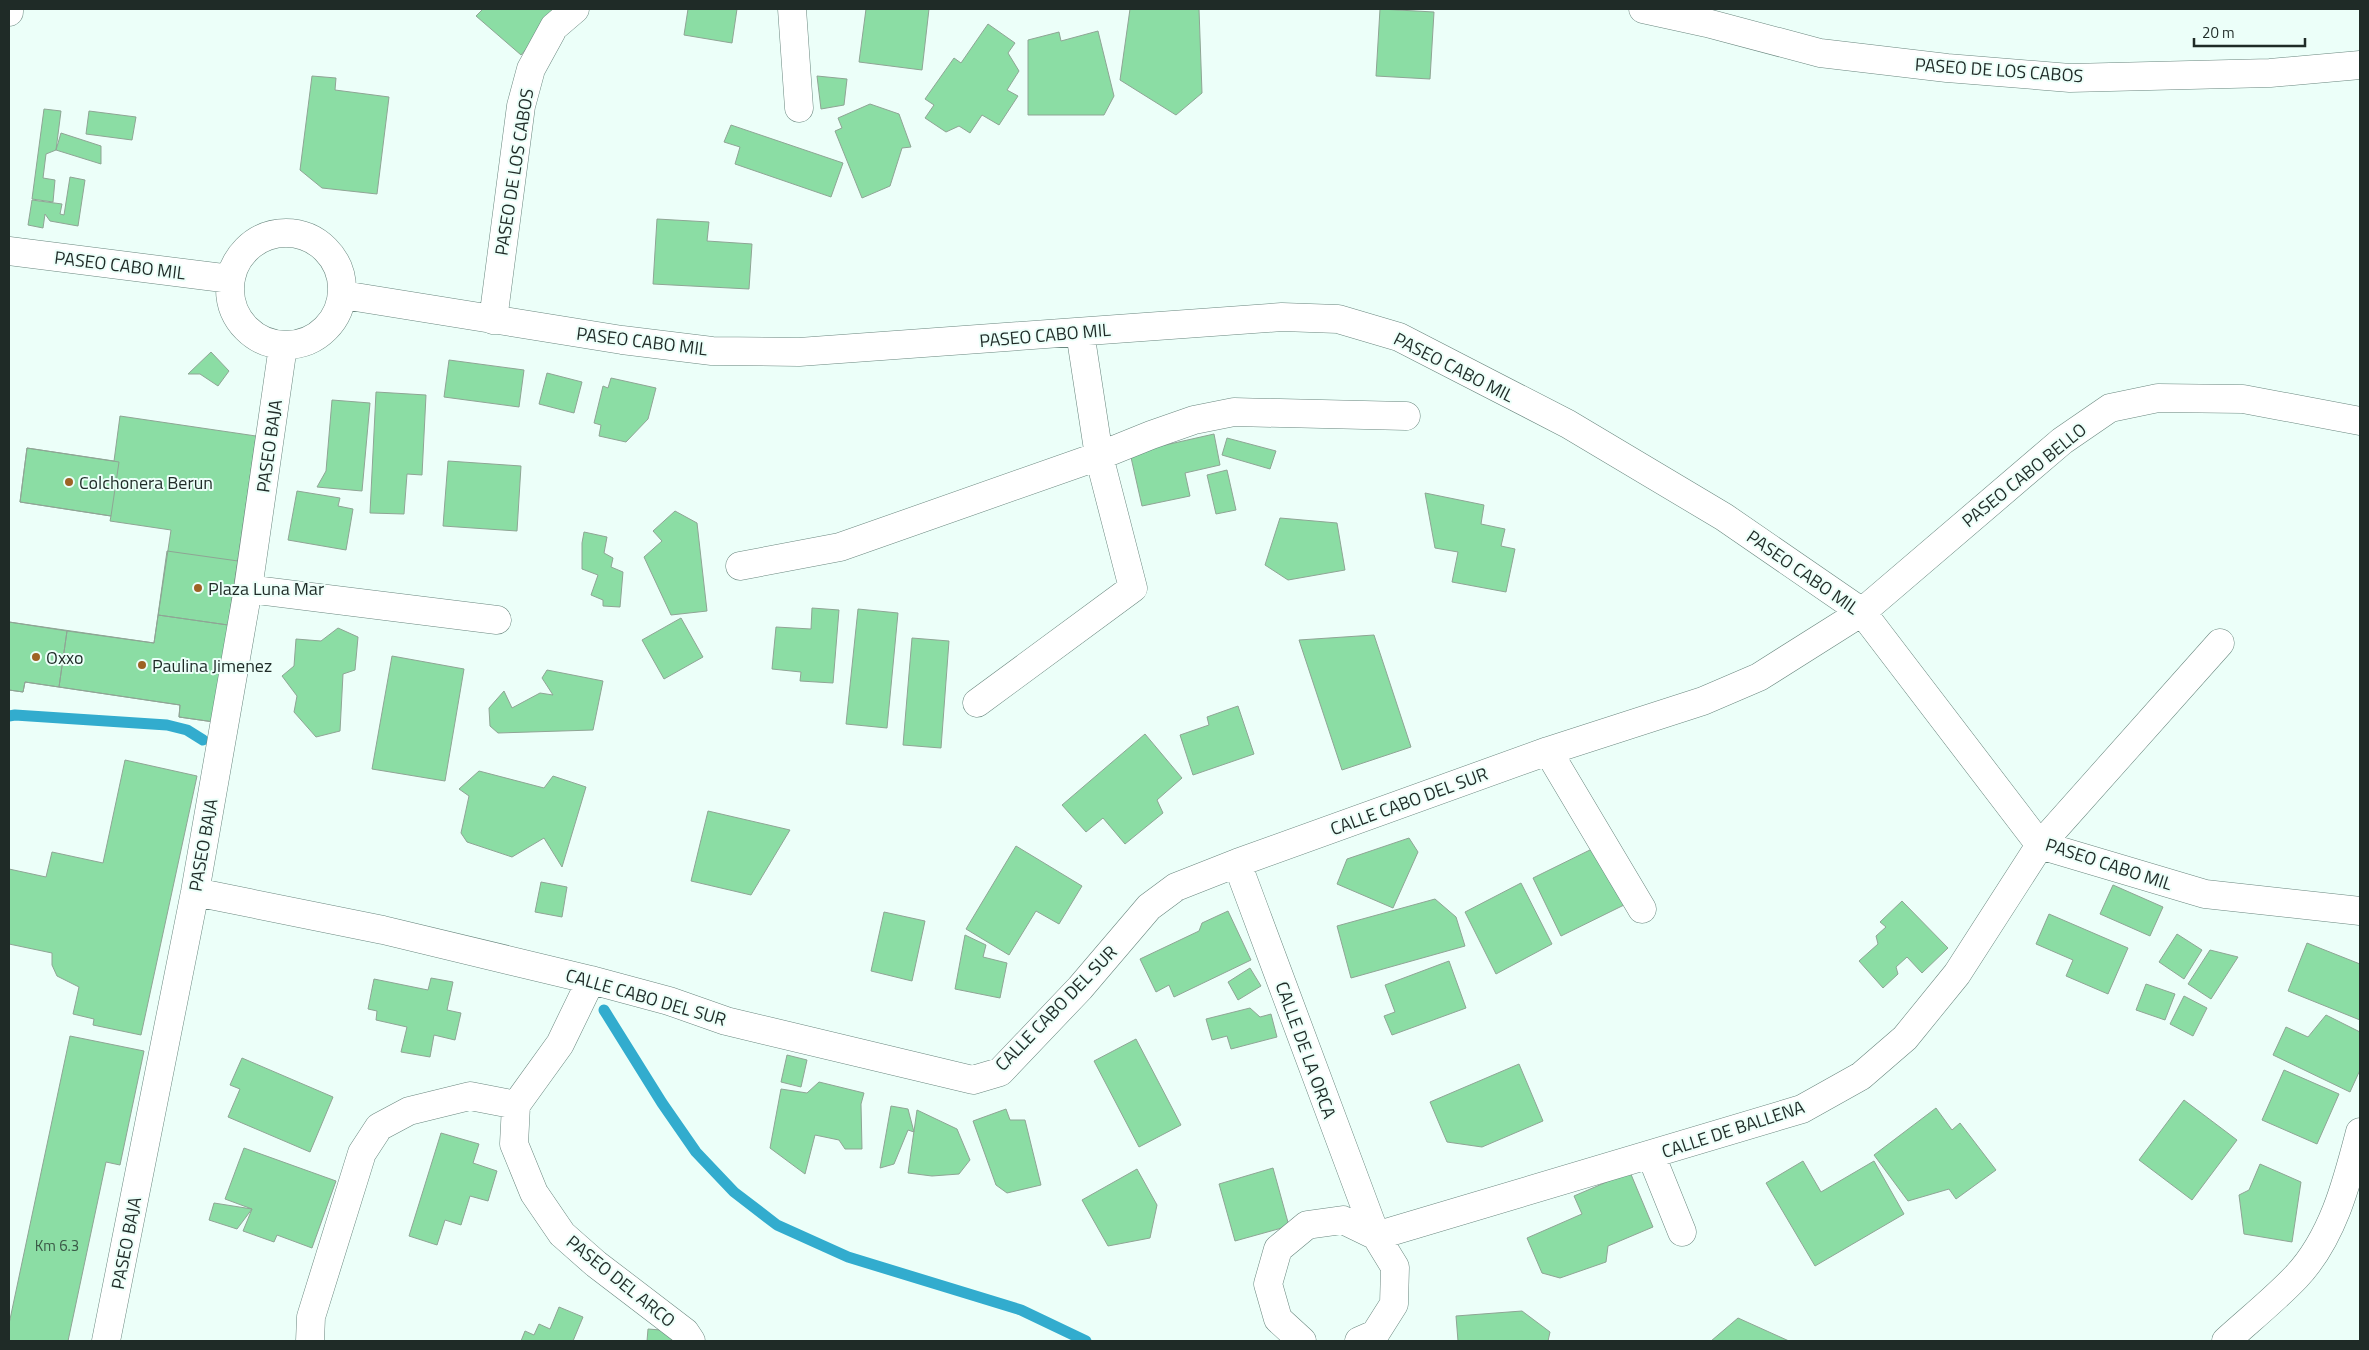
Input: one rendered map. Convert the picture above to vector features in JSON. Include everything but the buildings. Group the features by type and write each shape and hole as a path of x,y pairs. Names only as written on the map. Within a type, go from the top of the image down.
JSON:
{"street":[{"name":"PASEO DE LOS CABOS","path":"493,320 524,97 531,69 554,27 575,9"},
{"path":"792,9 799,108"},
{"name":"PASEO DE LOS CABOS","path":"1643,9 1707,23 1820,53 1947,68 2070,78 2270,73 2360,65"},
{"path":"280,233 295,233 321,244 331,254 342,280 343,295 339,309 323,332 310,340 283,346 260,340 242,324 231,303 231,279 235,265 253,243 280,233"},
{"name":"PASEO CABO MIL","path":"9,251 231,279"},
{"name":"PASEO CABO MIL","path":"343,295 622,340 722,351 800,352 1282,316 1338,319 1399,337 1568,424 1724,517 1862,612 2040,844 2205,894 2360,911"},
{"path":"977,703 1134,588 1099,456 1080,332"},
{"name":"PASEO BAJA","path":"106,1341 195,892 248,589 283,346"},
{"name":"PASEO CABO BELLO","path":"1862,612 2062,441 2110,408 2158,398 2243,399 2360,421"},
{"path":"740,566 840,547 1099,456 1194,420 1234,412 1406,416"},
{"path":"248,589 497,620"},
{"name":"CALLE CABO DEL SUR","path":"195,892 383,930 591,980 669,1001 726,1021 974,1080 1000,1072 1080,988 1149,907 1176,888 1237,863 1548,751 1703,701 1759,677 1862,612"},
{"name":"CALLE DE BALLENA","path":"1376,1236 1802,1109 1860,1076 1905,1038 1957,974 2040,844 2220,643"},
{"path":"1548,751 1642,909"},
{"name":"CALLE DE LA ORCA","path":"1237,863 1376,1236 1395,1267 1394,1304 1375,1334 1360,1341"},
{"path":"310,1341 311,1317 362,1153 378,1126 409,1111 470,1096 516,1105 560,1044 591,980"},
{"name":"PASEO DEL ARCO","path":"516,1105 514,1144 534,1193 562,1234 596,1264 684,1332 691,1341"},
{"path":"2226,1341 2297,1276 2326,1235 2344,1193 2360,1132"},
{"path":"1652,1155 1682,1232"},
{"path":"1302,1341 1278,1319 1268,1284 1278,1249 1306,1225 1343,1220 1376,1236"}],"waterway":[{"path":"9,716 167,725 187,730 203,740"},
{"path":"604,1010 662,1103 696,1152 734,1192 777,1225 848,1257 1021,1310 1086,1341"}],"place":[{"name":"Colchonera Berun","path":"69,482"},
{"name":"Plaza Luna Mar","path":"198,588"},
{"name":"Oxxo","path":"36,657"},
{"name":"Paulina Jimenez","path":"142,665"}]}
